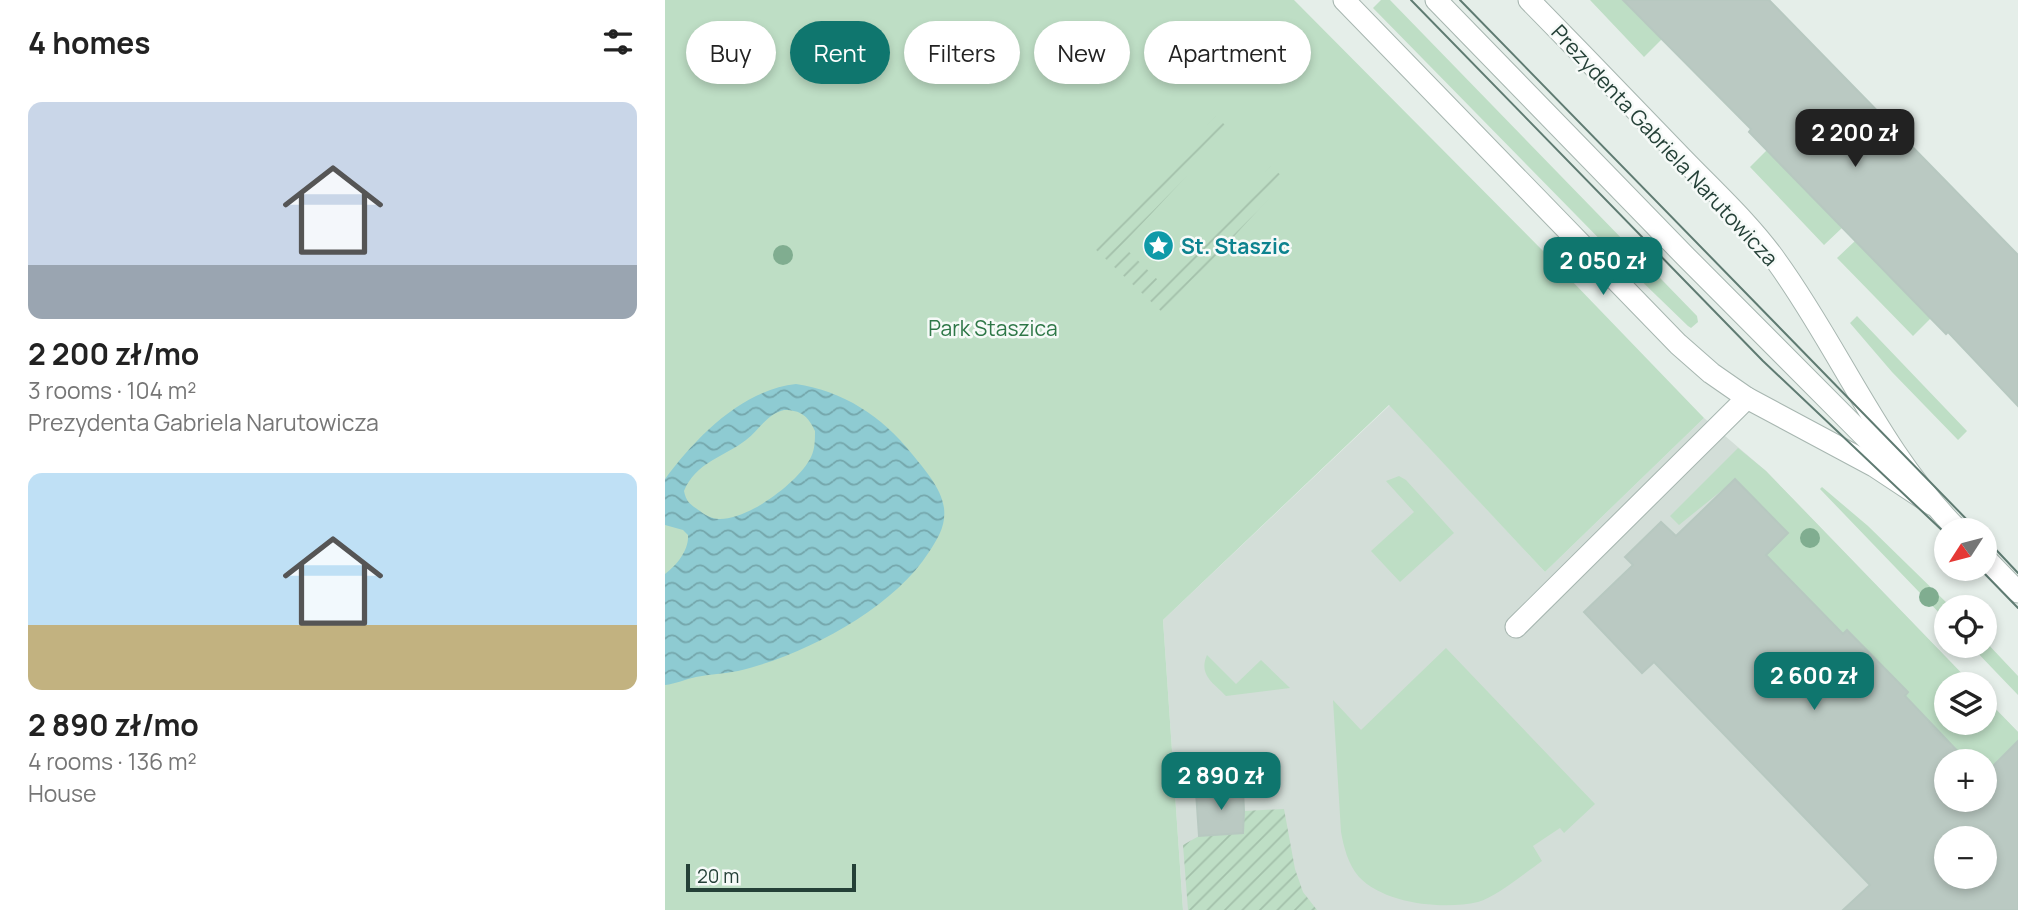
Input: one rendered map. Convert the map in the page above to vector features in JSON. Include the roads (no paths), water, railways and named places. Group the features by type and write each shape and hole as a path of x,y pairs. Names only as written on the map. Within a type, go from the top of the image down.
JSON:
{"street":[{"name":"Prezydenta Gabriela Narutowicza","path":"1344,0 1678,344 1711,373 1747,398 1874,466 1933,505"},
{"path":"1436,0 1933,505"},
{"name":"Prezydenta Gabriela Narutowicza","path":"1529,0 1742,220 1776,260 1887,438 1933,505 1946,518"},
{"path":"1516,627 1747,398"},
{"path":"1997,570 2018,592"}],"water":[{"path":"796,384 830,393 860,407 888,428 922,466 939,493 944,508 941,532 913,573 893,593 870,611 818,642 763,664 665,685 665,574 681,557 687,546 688,535 683,530 665,525 665,479 691,447 722,418 757,395","holes":["790,410 803,415 815,431 812,454 796,477 771,498 731,518 711,518 689,503 684,491 696,473 746,440 773,415"]}],"tram line":[{"path":"1411,0 1763,361 1934,523"},
{"path":"1460,0 1965,518"},
{"path":"1997,551 2018,573"},
{"path":"1992,581 2018,608"}],"place":[{"name":"St. Staszic","path":"1158,246"}],"park label":[{"name":"Park Staszica","path":"993,328"}]}
